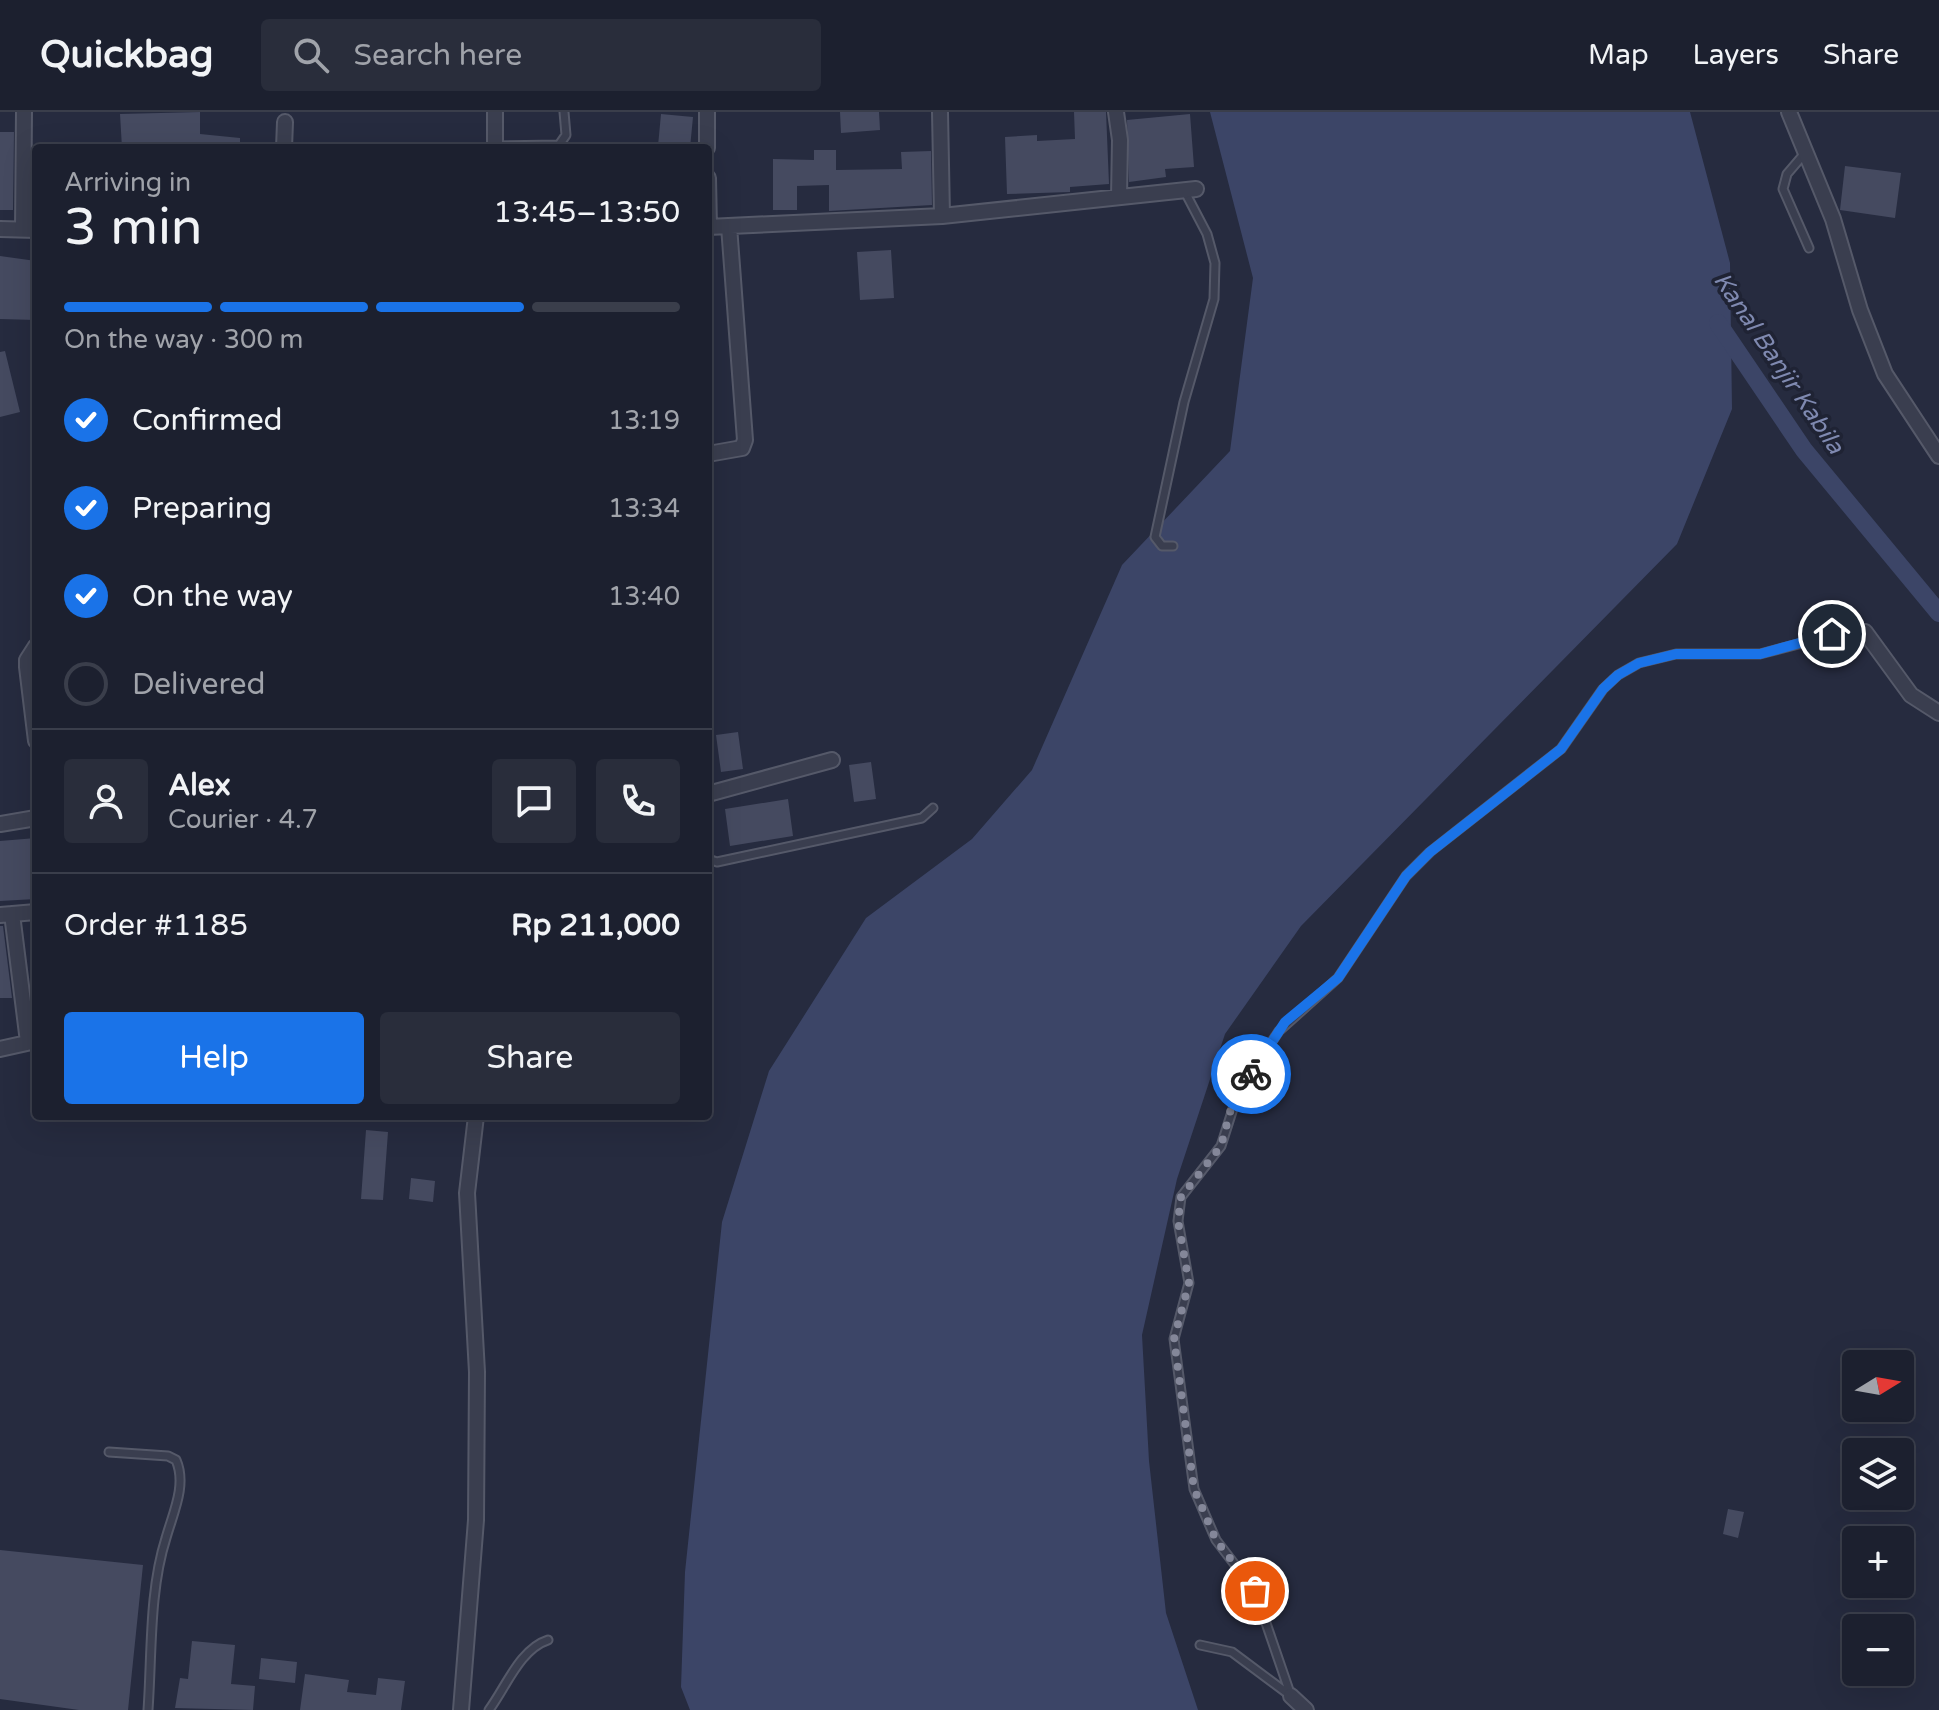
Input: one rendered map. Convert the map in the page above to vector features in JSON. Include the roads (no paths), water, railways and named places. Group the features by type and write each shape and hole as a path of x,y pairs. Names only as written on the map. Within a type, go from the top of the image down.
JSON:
{"street":[{"path":"0,229 30,230 24,112"},
{"path":"495,112 495,144"},
{"path":"707,112 707,144"},
{"path":"940,112 942,216"},
{"path":"1116,112 1120,140 1119,197"},
{"path":"1789,112 1844,249 1860,310 1885,374 1939,456"},
{"path":"284,144 285,122"},
{"path":"712,227 942,216 1190,190"},
{"path":"712,453 742,448 745,440 729,226"},
{"path":"1865,632 1911,695 1939,713"},
{"path":"32,652 27,667 32,708"},
{"path":"712,793 832,760"},
{"path":"0,824 32,819"},
{"path":"0,1049 32,1041 6,915 32,912"},
{"path":"461,1710 476,1520 477,1372 467,1207 476,1120"},
{"path":"1291,1696 1306,1710"}],"lane":[{"path":"560,144 566,135 564,112"},
{"path":"1806,151 1787,174 1783,189 1809,248"},
{"path":"1173,546 1162,546 1155,537 1184,402 1214,299 1215,263 1190,190"},
{"path":"1291,1696 1255,1591 1216,1540 1194,1489 1174,1339 1189,1283 1178,1221 1181,1197 1221,1146 1238,1093 1279,1031 1338,978 1406,876 1430,852 1561,749 1603,689 1618,675 1639,663 1676,654 1760,654 1852,630 1865,632"},
{"path":"712,860 717,862 922,818 933,808"},
{"path":"109,1452 168,1456 176,1460 179,1467 177,1504 159,1560 148,1710"},
{"path":"489,1710 523,1658 536,1644 548,1640"},
{"path":"1200,1645 1232,1652 1291,1696"}],"water":[{"path":"1210,112 1690,112 1730,263 1732,409 1677,544 1301,926 1225,1034 1177,1179 1142,1335 1149,1461 1166,1613 1198,1710 690,1710 681,1687 685,1572 722,1222 769,1071 866,918 972,839 1032,770 1122,565 1230,451 1253,278"}],"waterway":[{"name":"Kanal Banjir Kabila","path":"1718,323 1804,450 1939,613"}]}
